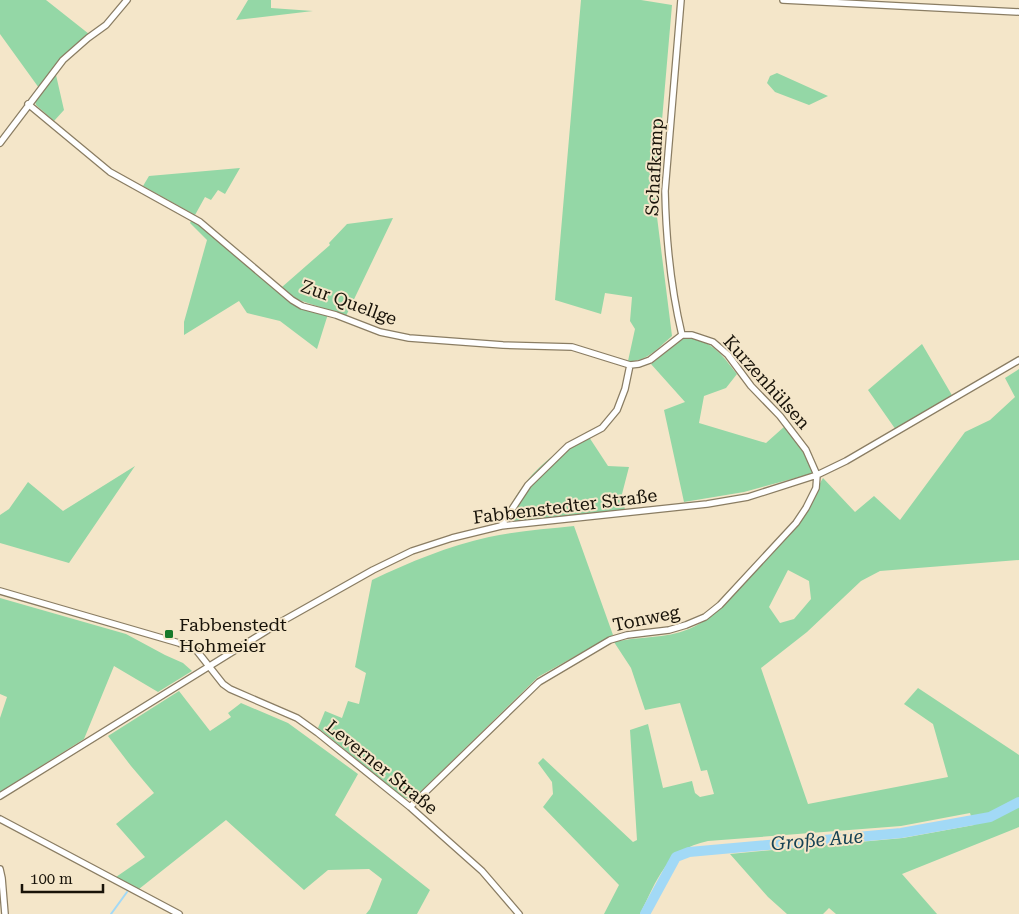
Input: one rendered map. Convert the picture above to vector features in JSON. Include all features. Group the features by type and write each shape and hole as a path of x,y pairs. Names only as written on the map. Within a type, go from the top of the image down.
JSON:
{"street":[{"path":"0,143 63,60 106,25 127,0"},
{"name":"Schafkamp","path":"681,0 665,191 665,216 677,312 682,335"},
{"path":"784,0 1019,12"},
{"path":"932,8 933,0"},
{"name":"Zur Quellge","path":"28,104 110,172 200,222 292,300 302,306 336,315 380,332 410,338 503,345 572,346 630,365"},
{"path":"501,526 534,478 568,446 602,428 617,410 630,365 650,360 682,335"},
{"name":"Kurzenhülsen","path":"682,335 692,335 713,342 728,355 751,386 780,416 806,450 817,475"},
{"name":"Fabbenstedter Straße","path":"0,796 279,623 373,570 412,551 452,538 501,526 707,504 748,497 817,475 878,444 1019,360"},
{"name":"Tonweg","path":"410,808 539,682 610,640 627,635 669,630 686,625 705,617 720,605 796,523 816,488 817,475"},
{"name":"Leverner Straße","path":"0,591 179,643 196,651 222,684 297,718 410,808 482,871 519,914"},
{"path":"0,819 179,914"},
{"path":"0,869 5,914"}],"green space":[{"path":"0,0 46,0 89,34 39,88 0,34"},
{"path":"248,0 271,0 271,8 313,11 236,20"},
{"path":"581,0 641,0 672,5 655,201 672,336 647,357 635,361 628,361 635,329 630,321 632,297 605,293 601,314 555,300"},
{"path":"777,73 828,96 809,105 775,92 767,83 770,76"},
{"path":"56,75 64,110 54,121 36,105 35,101"},
{"path":"240,168 225,194 218,190 211,200 205,197 195,215 143,186 149,176"},
{"path":"393,218 346,316 296,299 282,287 330,245 329,243 347,224"},
{"path":"192,219 291,302 328,314 317,349 280,321 247,313 239,301 184,335 184,322 207,240 190,223"},
{"path":"692,337 718,351 737,374 726,388 704,396 699,423 766,443 785,426 804,452 814,473 744,492 684,502 664,410 685,402 651,364 683,339"},
{"path":"922,344 953,397 896,430 868,390"},
{"path":"1019,369 1019,560 880,571 861,581 807,632 761,668 808,804 948,777 933,724 904,704 918,688 1019,755 1019,827 902,874 937,914 836,914 829,908 823,914 787,914 768,897 730,854 903,838 974,825 970,813 901,826 708,841 693,845 672,859 665,868 640,914 604,914 619,885 543,807 553,794 552,782 538,763 543,758 633,842 637,840 630,730 648,724 663,788 692,781 695,793 700,797 714,794 707,770 701,771 680,703 645,710 631,668 614,642 680,632 701,623 711,616 730,599 800,523 811,505 823,478 855,512 874,496 900,520 965,432 990,420 1015,397 1005,378","holes":["788,570 809,581 811,599 794,619 780,623 769,607"]},
{"path":"587,434 608,466 629,467 622,494 625,510 507,523 503,517 518,493 537,470 552,456"},
{"path":"135,466 69,563 0,543 0,515 9,509 28,482 63,511"},
{"path":"574,526 613,635 538,677 413,799 404,798 318,728 325,711 342,718 348,701 359,704 366,673 355,667 372,580 429,555 459,545 510,533"},
{"path":"0,598 126,634 183,663 192,671 158,692 114,666 84,739 0,792 0,718 7,697 0,694"},
{"path":"179,691 210,731 231,717 228,713 241,703 288,723 358,774 335,815 430,890 417,914 366,914 370,909 382,879 369,869 328,870 304,890 226,820 139,889 116,877 145,857 116,824 154,793 108,736"}],"waterway":[{"name":"Große Aue","path":"645,914 676,857 689,852 901,833 990,817 1019,802"},
{"path":"111,914 127,892"}],"place":[{"name":"Fabbenstedt Hohmeier","path":"169,634"}]}
